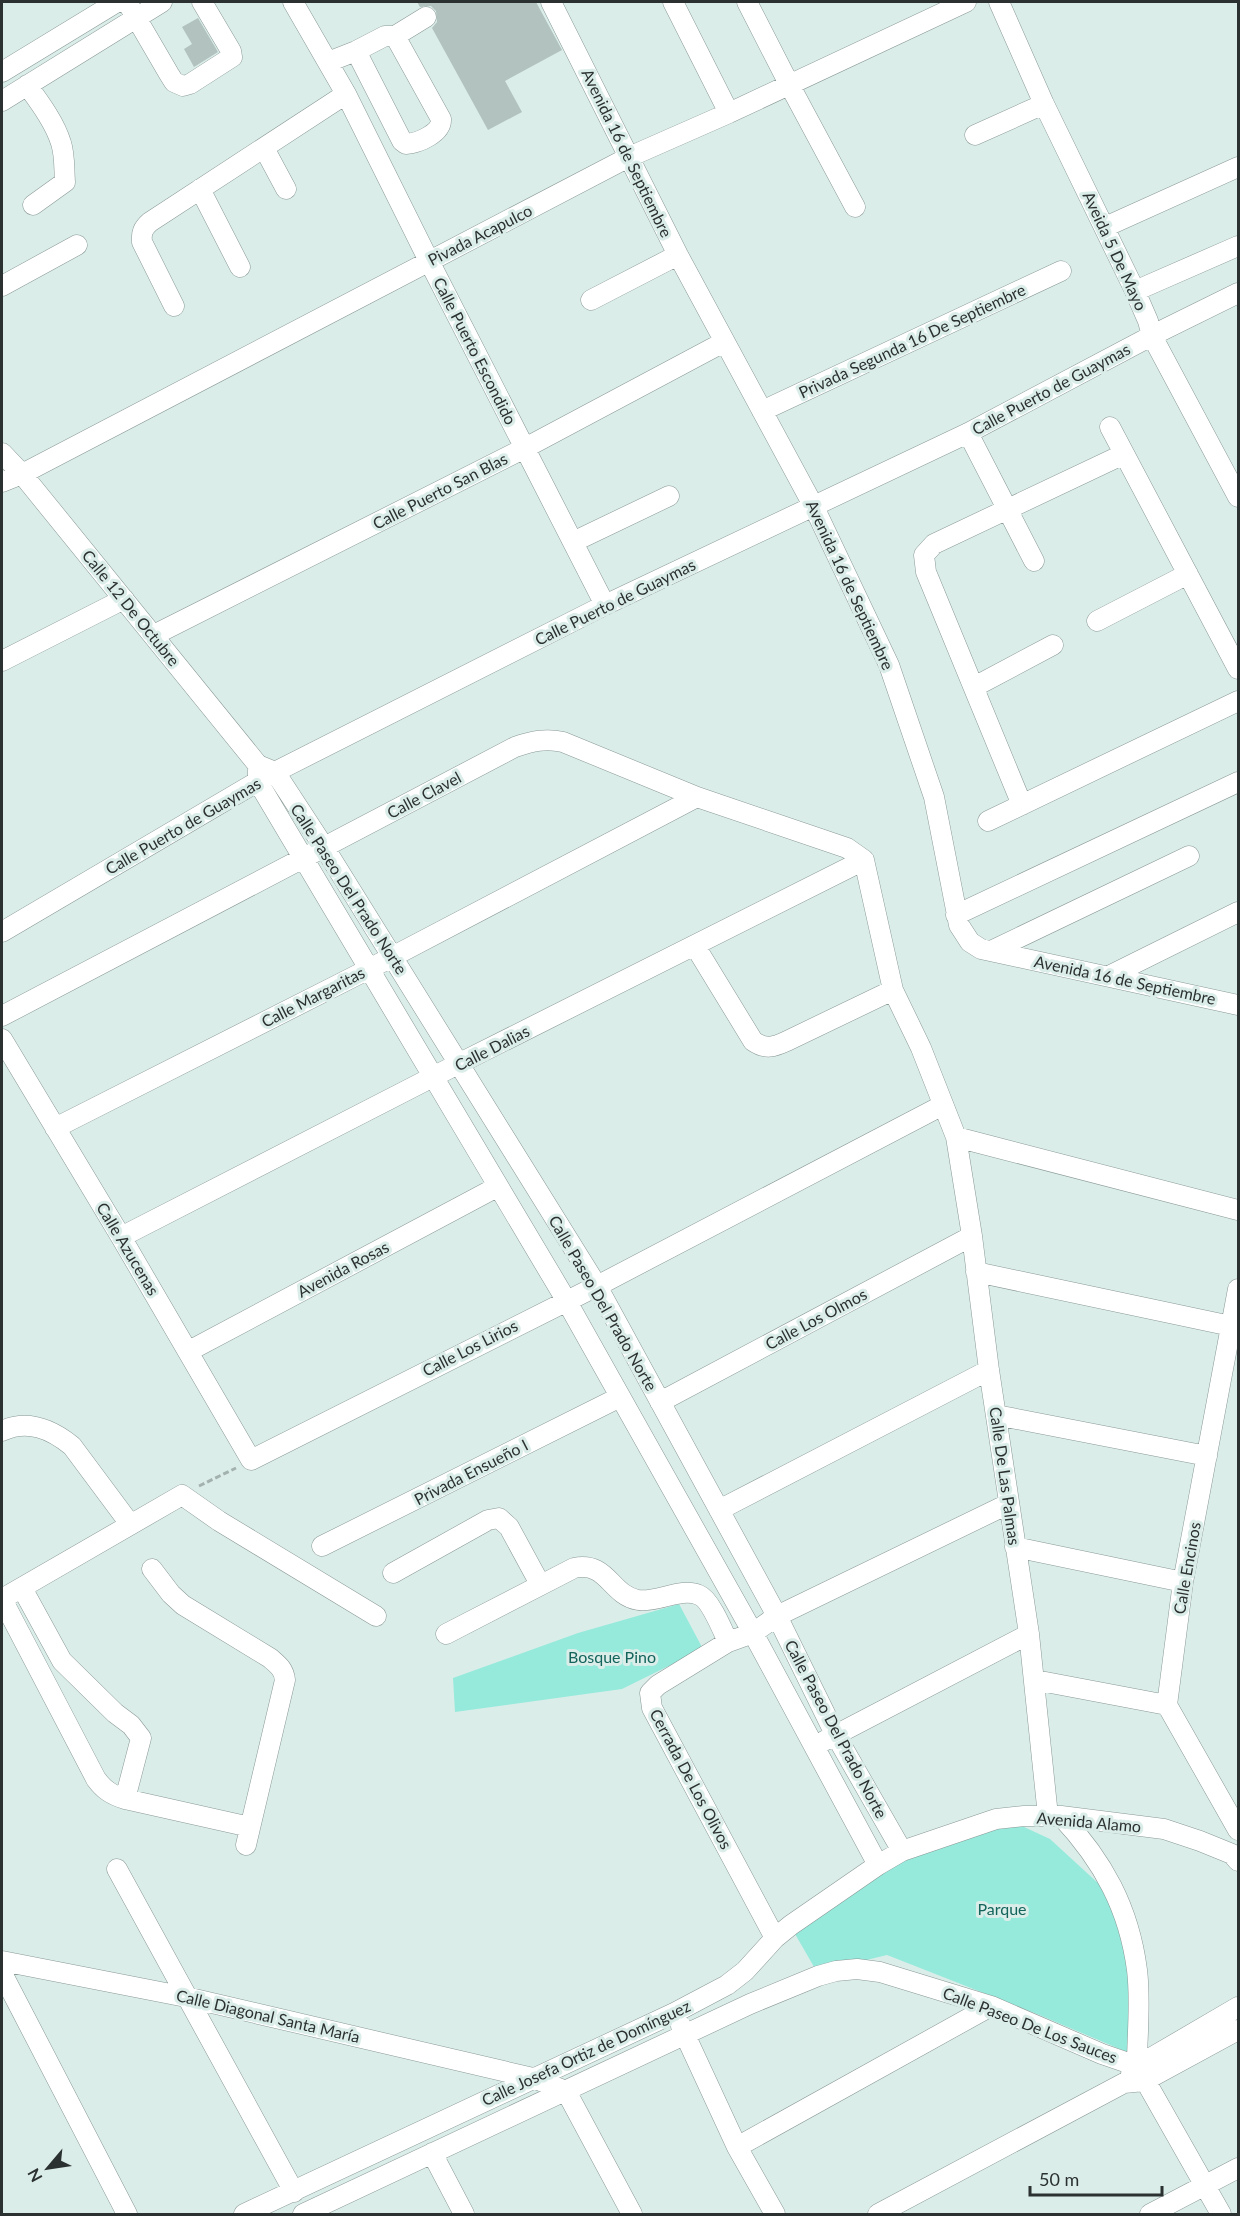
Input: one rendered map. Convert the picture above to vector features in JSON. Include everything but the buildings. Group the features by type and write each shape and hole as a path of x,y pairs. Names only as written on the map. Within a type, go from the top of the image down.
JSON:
{"street":[{"path":"2,72 117,2"},
{"path":"2,101 131,9 162,2"},
{"path":"131,9 174,82 183,86 190,84 232,57 231,51 202,2"},
{"name":"Calle Puerto Escondido","path":"293,2 346,94 605,605"},
{"name":"Avenida 16 de Septiembre","path":"551,2 678,255 814,507 889,665 934,797 956,915 964,936 981,949 1239,1005"},
{"path":"673,2 729,113"},
{"path":"747,2 855,207"},
{"name":"Pivada Acapulco","path":"2,482 22,474 629,157 729,113 966,2"},
{"name":"Aveida 5 De Mayo","path":"999,2 1044,104 1136,291 1152,336 1239,497"},
{"path":"328,62 385,36 395,36 426,17"},
{"path":"356,51 399,136 406,144 412,144 438,129 441,119 395,36"},
{"path":"27,85 41,104 61,143 64,159 65,182 33,205"},
{"path":"174,306 146,253 141,234 144,228 346,94"},
{"path":"975,135 1044,104"},
{"path":"264,148 286,189"},
{"path":"1105,227 1239,167"},
{"path":"200,189 240,267"},
{"path":"2,286 77,245"},
{"path":"1136,291 1239,246"},
{"path":"591,300 678,255"},
{"name":"Privada Segunda 16 De Septiembre","path":"762,411 1061,271"},
{"name":"Calle Puerto de Guaymas","path":"2,932 263,773 605,605 968,433 1152,336 1238,295"},
{"name":"Calle Puerto San Blas","path":"154,635 525,448 724,342"},
{"path":"1110,427 1239,669"},
{"path":"968,433 1034,561"},
{"name":"Calle 12 De Octubre","path":"2,453 22,474 154,635 263,773"},
{"path":"1022,804 926,572 924,555 934,544 1124,454"},
{"path":"573,542 669,496"},
{"path":"1097,621 1188,574"},
{"path":"2,661 124,599"},
{"path":"974,687 1053,645"},
{"path":"988,821 1239,701"},
{"name":"Calle Clavel","path":"2,1016 515,747 549,739 563,742 697,797 848,848 864,860"},
{"name":"Calle Paseo Del Prado Norte","path":"263,773 324,847 597,1286 777,1616 836,1734 902,1851"},
{"name":"Calle Paseo Del Prado Norte","path":"263,773 304,858 566,1300 753,1633 878,1865"},
{"path":"956,915 1239,782"},
{"name":"Calle Margaritas","path":"55,1128 369,969 697,797"},
{"path":"991,951 1189,856"},
{"name":"Calle Dalias","path":"121,1237 864,860"},
{"name":"Calle De Las Palmas","path":"864,860 893,990 921,1048 956,1137 1055,1816"},
{"path":"1109,976 1239,912"},
{"path":"695,946 753,1041 765,1048 772,1048 893,990"},
{"name":"Calle Azucenas","path":"2,1039 189,1351 251,1460"},
{"name":"Calle Los Lirios","path":"251,1460 597,1286 943,1105"},
{"path":"956,1137 1239,1210"},
{"name":"Avenida Rosas","path":"189,1351 497,1187"},
{"name":"Calle Los Olmos","path":"660,1402 972,1236"},
{"path":"976,1272 1231,1326"},
{"name":"Calle Encinos","path":"1167,1705 1183,1582 1239,1289"},
{"path":"719,1509 989,1370"},
{"name":"Privada Ensueño I","path":"322,1546 620,1397"},
{"path":"996,1415 1207,1456"},
{"path":"2,1431 18,1425 29,1425 50,1430 60,1436 72,1446 130,1524"},
{"path":"152,1569 171,1594 183,1605 270,1659 282,1669 285,1680 248,1836 125,1799 107,1791 96,1779 2,1599 182,1495 219,1521 376,1616"},
{"name":"Cerrada De Los Olivos","path":"775,1938 652,1708 650,1699 652,1689 728,1642 753,1633 777,1616 1008,1504"},
{"path":"393,1573 488,1520 499,1518 509,1527 540,1584"},
{"path":"1015,1547 1183,1582"},
{"path":"446,1634 574,1568 591,1566 621,1592 632,1598 650,1600 687,1593 699,1595 707,1602 728,1642"},
{"path":"22,1588 55,1650 75,1676 131,1725 141,1738 125,1799"},
{"path":"814,1747 1029,1634"},
{"path":"36,1662 55,1650"},
{"path":"1035,1680 1167,1705 1239,1830"},
{"path":"1055,1816 1090,1848 1113,1887 1123,1912 1137,1970 1141,2074 1221,2214"},
{"name":"Avenida Alamo","path":"902,1851 996,1819 1055,1816 1164,1829 1236,1855"},
{"name":"Calle Josefa Ortiz de Domínguez","path":"244,2214 674,2013 736,1978 761,1956 775,1938 878,1865 902,1851"},
{"path":"117,1869 294,2192"},
{"name":"Calle Diagonal Santa María","path":"2,1961 186,1997 533,2078 566,2091"},
{"name":"Calle Paseo De Los Sauces","path":"686,2036 750,2004 818,1976 857,1969 879,1972 992,2006 1102,2054 1141,2074 1239,2007"},
{"path":"2,1973 127,2214"},
{"path":"737,2147 992,2006"},
{"path":"674,2013 737,2147 775,2214"},
{"path":"878,2214 1141,2074 1239,2030"},
{"name":"Calle Josefa Ortiz de Domínguez","path":"313,2212 432,2153 686,2036"},
{"path":"566,2091 632,2214"},
{"path":"432,2153 464,2214"},
{"path":"1150,2214 1239,2168"}],"path":[{"path":"182,1495 251,1460"}],"green space":[{"name":"Bosque Pino","path":"679,1604 703,1649 622,1689 455,1712 453,1678 578,1633"},
{"name":"Parque","path":"1009,1820 1050,1839 1123,1906 1141,2058 887,1955 817,1972 791,1927 903,1851"}]}
